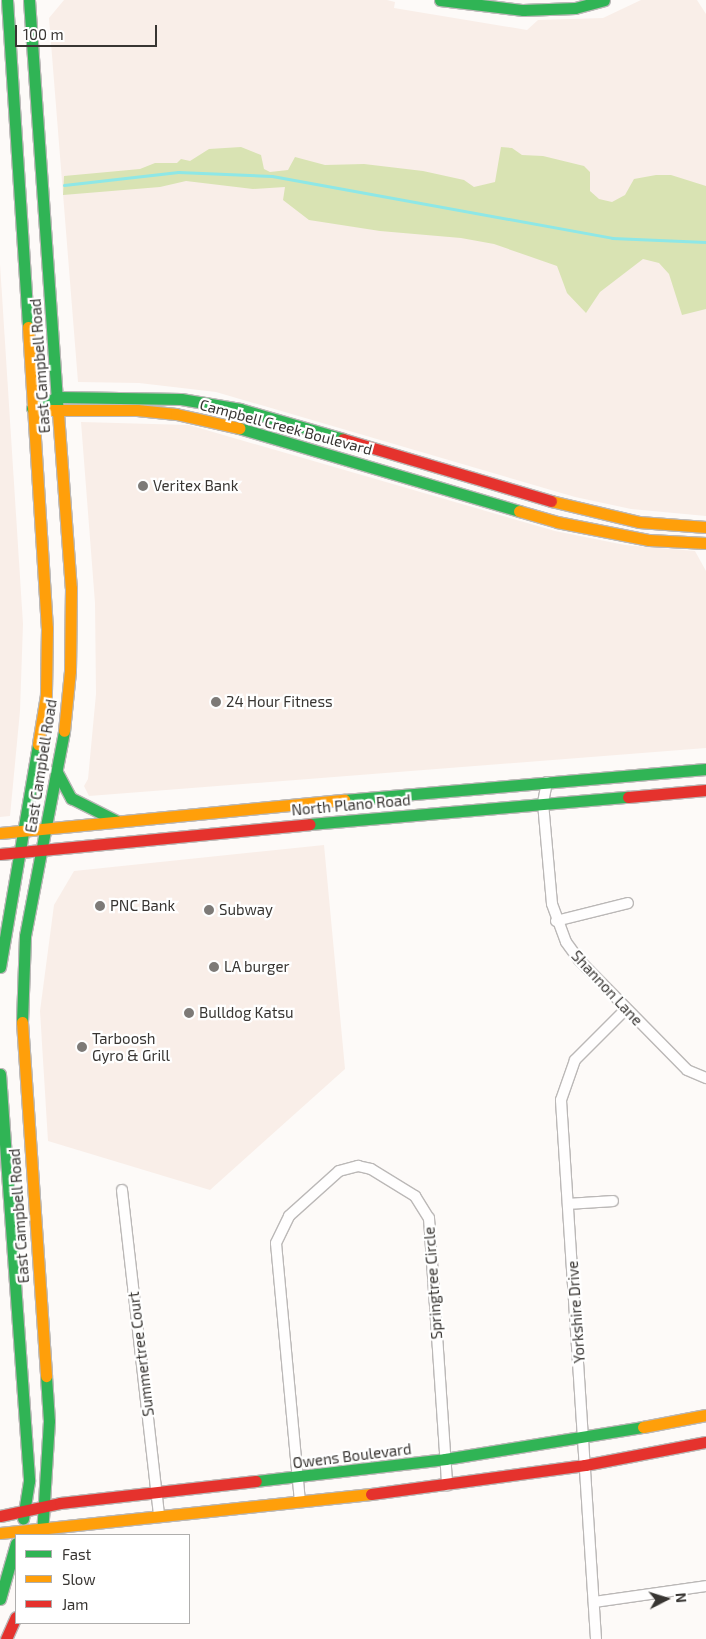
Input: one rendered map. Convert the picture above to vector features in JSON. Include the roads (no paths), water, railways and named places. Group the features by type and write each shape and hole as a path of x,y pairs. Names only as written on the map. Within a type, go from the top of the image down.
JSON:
{"main road":[{"name":"East Campbell Road","path":"0,967 22,831 34,782 46,695 47,628 7,0"},
{"name":"East Campbell Road","path":"29,0 70,588 68,702 47,829 25,936 21,1038 49,1421 46,1506 42,1532"},
{"path":"440,0 523,10 575,8 604,0"},
{"name":"Campbell Creek Boulevard","path":"32,408 58,397 160,398 230,408 303,427 400,459 612,517 706,527"},
{"name":"Campbell Creek Boulevard","path":"32,408 59,411 137,410 225,424 557,522 649,540 706,543"},
{"path":"225,424 230,408"},
{"path":"396,473 400,459"},
{"path":"609,533 612,517"},
{"name":"North Plano Road","path":"0,833 238,809 706,769"},
{"path":"57,772 71,798 118,822"},
{"name":"North Plano Road","path":"0,854 235,830 706,790"},
{"path":"235,830 238,809"},
{"path":"0,887 9,905"},
{"name":"East Campbell Road","path":"0,1074 29,1481 25,1511 19,1533"},
{"path":"1,1091 25,1090"},
{"path":"11,1236 36,1234"},
{"name":"Owens Boulevard","path":"0,1516 46,1506 157,1492 298,1478 445,1459 584,1439 706,1415"},
{"path":"0,1533 42,1532 447,1485 585,1464 706,1442"},
{"path":"0,1599 15,1546"},
{"path":"6,1639 15,1619"}],"street":[{"name":"Shannon Lane","path":"547,782 543,803 556,922 579,960 626,1009 687,1070 706,1078"},
{"path":"556,922 628,903"},
{"name":"Yorkshire Drive","path":"596,1639 562,1100 570,1068 585,1047 626,1009"},
{"name":"Springtree Circle","path":"300,1502 276,1244 289,1216 339,1171 358,1166 371,1169 415,1196 429,1218 447,1485"},
{"name":"Summertree Court","path":"122,1190 160,1517"},
{"path":"568,1204 613,1201"},
{"path":"594,1602 706,1586"}],"waterway":[{"path":"64,185 178,172 272,176 612,238 706,242"}],"place":[{"name":"Veritex Bank","path":"143,486"},
{"name":"24 Hour Fitness","path":"216,702"},
{"name":"PNC Bank","path":"100,906"},
{"name":"Subway","path":"209,910"},
{"name":"LA burger","path":"214,967"},
{"name":"Bulldog Katsu","path":"189,1013"},
{"name":"Tarboosh Gyro & Grill","path":"82,1047"}]}
